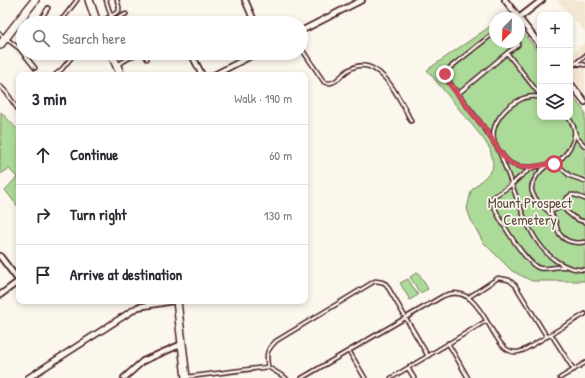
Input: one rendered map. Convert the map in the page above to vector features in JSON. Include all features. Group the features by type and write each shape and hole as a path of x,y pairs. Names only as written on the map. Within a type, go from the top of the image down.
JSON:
{"main road":[{"path":"21,16 35,0"},
{"path":"89,0 95,16"},
{"path":"0,45 3,36 16,21"},
{"path":"114,60 120,72"},
{"path":"177,304 186,378"}],"street":[{"path":"245,0 252,16"},
{"path":"308,27 362,0"},
{"path":"505,0 514,12"},
{"path":"525,13 542,0"},
{"path":"525,26 537,41"},
{"path":"194,60 200,72"},
{"path":"220,72 243,60"},
{"path":"571,84 585,102"},
{"path":"0,256 16,277"},
{"path":"0,295 16,283"},
{"path":"28,378 138,307 156,304"},
{"path":"124,378 143,361 182,344"}],"lane":[{"path":"65,16 77,0"},
{"path":"106,0 111,16 119,11 120,7 117,0"},
{"path":"43,16 48,8"},
{"path":"122,16 126,14"},
{"path":"3,36 16,44"},
{"path":"489,37 447,70 446,76 458,94 481,122 499,150 511,164 524,167 554,164 559,166 570,176 585,181"},
{"path":"458,94 514,48"},
{"path":"507,53 537,92"},
{"path":"573,66 585,56"},
{"path":"308,58 321,78 327,83 333,83 350,69 364,65 374,69 384,77 393,89 411,121"},
{"path":"29,60 35,68"},
{"path":"58,72 69,60"},
{"path":"116,65 125,60"},
{"path":"576,63 585,65"},
{"path":"0,86 16,107"},
{"path":"537,96 518,101 509,108 497,121 493,130 493,138 499,150 520,207 535,239 557,263 566,268"},
{"path":"570,120 578,138 585,146"},
{"path":"575,129 572,144 566,152 560,159 550,164 539,173 533,180 531,187 532,195 550,212 554,218 558,233 562,238 578,244 585,242"},
{"path":"538,166 528,170 512,184 492,198 496,212 512,238 533,265 540,268 559,267 585,270"},
{"path":"550,212 562,206 571,195 585,199"},
{"path":"562,206 578,221 585,222"},
{"path":"469,297 498,278 509,280 515,285 547,337"},
{"path":"268,367 267,352 276,341 376,281 386,284 428,356"},
{"path":"302,378 448,294 459,293 469,297 476,305 502,345 511,351 521,351 585,314"},
{"path":"391,378 486,320"},
{"path":"552,334 574,370"},
{"path":"448,343 468,378"},
{"path":"349,351 366,378"},
{"path":"560,378 585,363"},
{"path":"186,378 268,367 286,378"},
{"path":"408,368 414,378"}],"shaded area":[{"path":"557,0 585,0 585,32 573,18 573,12 568,12"},
{"path":"585,42 585,94 573,79 573,52"}],"green space":[{"name":"Mount Prospect Cemetery","path":"489,27 489,48 525,48 525,35 537,50 537,120 573,120 573,97 585,112 585,281 532,281 512,271 483,242 467,209 471,191 492,170 493,163 490,149 482,137 427,70"},
{"path":"1,112 16,128 16,176 9,169 0,174"},
{"path":"16,178 16,204 5,190"},
{"path":"418,272 428,289 420,293 410,277"},
{"path":"408,279 418,295 410,300 400,283"}],"route":[{"path":"445,74 452,86 481,122 499,150 511,164 524,167 533,167 554,164"}]}
